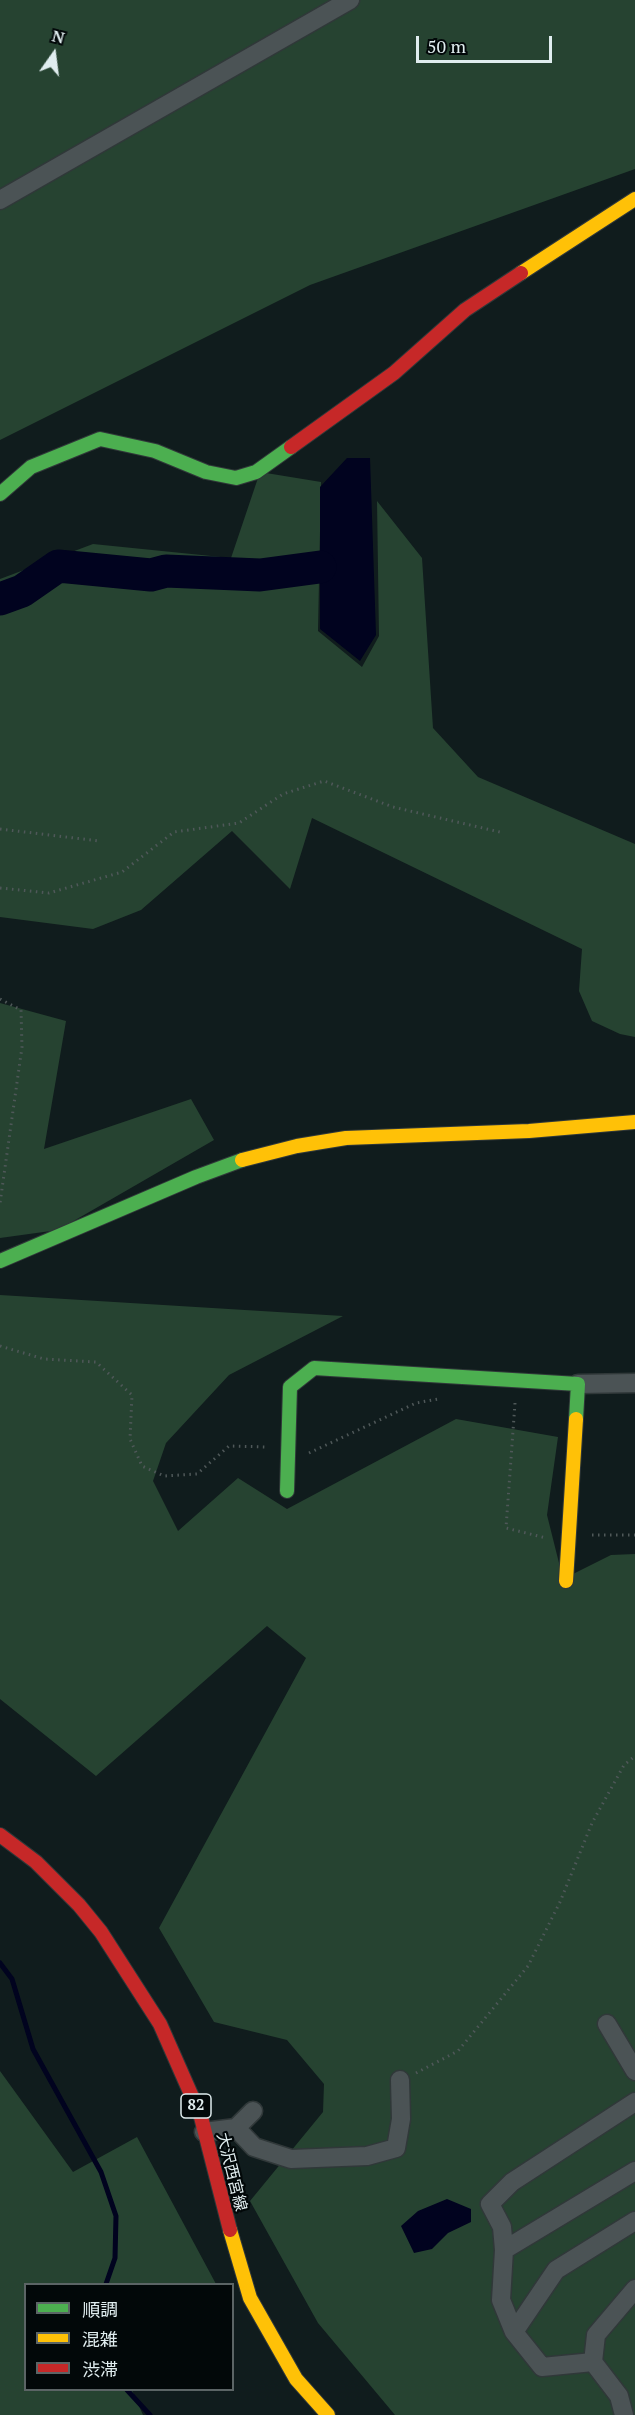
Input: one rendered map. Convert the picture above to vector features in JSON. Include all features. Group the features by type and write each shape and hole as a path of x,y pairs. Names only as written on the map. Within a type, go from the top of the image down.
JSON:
{"street":[{"path":"0,200 350,0"},
{"path":"0,494 31,467 100,439 155,451 206,472 236,478 255,472 394,373 465,310 635,199"},
{"path":"0,1261 196,1177 250,1157 297,1146 346,1138 529,1131 635,1122"},
{"path":"286,1491 290,1387 314,1368 578,1384 635,1383"},
{"path":"566,1581 578,1384"},
{"name":"大沢西宮線","path":"0,1835 57,1882 101,1932 160,2024 201,2117 224,2211 250,2298 296,2379 328,2415"},
{"path":"607,2024 635,2071"},
{"path":"236,2128 254,2147 291,2159 367,2156 396,2148 401,2119 400,2080"},
{"path":"593,2362 542,2367 514,2332 501,2300 504,2250 502,2227 490,2204 512,2182 635,2102"},
{"path":"204,2132 236,2128 253,2111"},
{"path":"504,2250 635,2171"},
{"path":"514,2332 556,2270 635,2221"},
{"path":"624,2415 619,2396 593,2362 596,2335 635,2289"}],"path":[{"path":"0,888 49,892 122,872 174,832 239,823 283,794 324,782 393,807 504,833"},
{"path":"0,829 99,841"},
{"path":"0,999 21,1010 22,1047 0,1203"},
{"path":"0,1346 44,1359 96,1362 132,1395 130,1439 142,1466 164,1476 197,1474 229,1446 270,1448"},
{"path":"303,1455 416,1403 446,1398"},
{"path":"506,1402 516,1404 506,1528 550,1539"},
{"path":"588,1537 596,1533 635,1535"},
{"path":"400,2080 458,2051 528,1966 560,1902 592,1823 624,1765 635,1756"}],"green space":[{"path":"0,0 635,0 635,169 310,285 0,440"},
{"path":"260,472 321,482 318,631 362,667 379,636 377,501 422,558 433,728 478,777 635,844 635,1037 620,1034 592,1021 579,991 582,949 312,818 290,889 232,831 141,910 93,929 0,917 0,579 93,544 231,558"},
{"path":"0,1003 66,1021 44,1149 191,1099 214,1140 58,1230 0,1238"},
{"path":"0,1295 343,1316 229,1375 166,1443 153,1481 178,1531 238,1478 287,1509 456,1419 558,1437 547,1515 563,1579 611,1555 635,1554 635,2415 395,2415 318,2323 250,2201 323,2112 324,2084 287,2040 214,2022 159,1928 306,1658 267,1626 96,1776 0,1699"},
{"path":"0,2071 73,2172 137,2137 215,2283 24,2283 24,2391 132,2391 143,2415 0,2415"}],"water":[{"path":"347,458 370,458 376,635 360,661 320,629 320,487"},
{"path":"447,2199 471,2209 471,2222 448,2233 432,2249 414,2253 401,2226 418,2211"}],"waterway":[{"path":"0,599 22,591 58,566 151,575 166,571 260,575 320,567"},
{"path":"0,1963 12,1979 33,2049 101,2172 116,2216 115,2258 106,2283"},
{"path":"128,2391 150,2415"}],"traffic: fast":[{"path":"0,494 31,467 100,439 155,451 206,472 236,478 256,472 291,447"},
{"path":"0,1261 196,1177 242,1160"},
{"path":"287,1491 290,1387 314,1368 578,1384 576,1419"}],"traffic: slow":[{"path":"521,273 635,199"},
{"path":"242,1160 297,1146 346,1138 529,1131 635,1122"},
{"path":"566,1581 576,1419"},
{"path":"230,2230 250,2298 296,2379 328,2415"}],"traffic: jam":[{"path":"291,447 394,373 465,310 521,273"},
{"path":"0,1835 36,1862 79,1905 101,1932 160,2024 201,2117 230,2230"}]}
